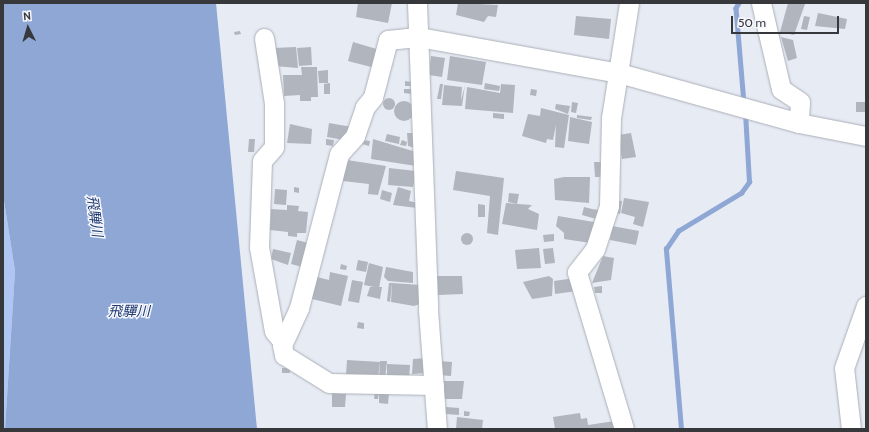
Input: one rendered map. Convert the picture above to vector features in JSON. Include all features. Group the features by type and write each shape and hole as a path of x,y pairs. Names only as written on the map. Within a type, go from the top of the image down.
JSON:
{"street":[{"path":"417,3 420,37 428,310 437,429"},
{"path":"624,429 577,272 595,249 609,206 612,118 630,3"},
{"path":"761,3 781,89 800,102 799,123"},
{"path":"434,385 329,382 284,355 284,342 299,308 339,154 355,136 365,107 373,97 388,40 420,37 619,73 799,123 866,136"},
{"path":"264,38 274,103 274,147 262,161 259,247 274,331 284,342"},
{"path":"851,429 844,368 866,306"}],"shaded area":[{"path":"3,194 15,271 5,429 3,429"}],"water":[{"name":"飛驒川","path":"3,3 216,3 257,429 5,429 15,271 3,194"}],"building":[{"path":"358,3 392,3 388,23 356,17"},
{"path":"458,3 498,5 496,17 488,16 484,22 456,15"},
{"path":"788,3 805,4 794,35 780,32"},
{"path":"818,13 847,19 845,29 815,26"},
{"path":"576,16 611,19 609,39 574,35"},
{"path":"804,16 810,17 807,30 801,29"},
{"path":"240,31 241,34 235,35 234,32"},
{"path":"781,37 793,40 797,58 788,61"},
{"path":"353,42 380,50 375,68 348,61"},
{"path":"296,47 298,68 274,66 274,48"},
{"path":"311,47 312,65 299,66 297,48"},
{"path":"431,56 445,58 442,77 429,75"},
{"path":"450,56 486,62 482,85 447,80"},
{"path":"301,67 317,67 318,97 311,97 311,101 300,101 300,95 284,96 283,75 302,75"},
{"path":"328,70 328,83 319,83 318,71"},
{"path":"405,81 412,82 412,86 405,86"},
{"path":"330,83 330,94 324,94 324,84"},
{"path":"485,83 500,86 499,91 484,89"},
{"path":"440,84 443,84 441,99 437,99"},
{"path":"501,84 515,85 513,113 465,109 467,87 500,93"},
{"path":"444,85 462,87 461,101 465,85 462,106 442,105"},
{"path":"404,89 413,89 412,94 404,93"},
{"path":"531,89 537,90 536,96 530,95"},
{"path":"389,98 393,100 395,104 393,108 389,110 385,108 383,104 385,100"},
{"path":"404,101 411,104 414,111 411,118 404,121 397,118 394,111 397,104"},
{"path":"572,102 578,103 576,113 571,112"},
{"path":"856,102 866,102 866,112 856,112"},
{"path":"556,104 570,106 568,114 555,109"},
{"path":"541,108 569,115 564,148 555,147 556,125 553,140 547,139 546,143 522,136 528,114 540,116"},
{"path":"493,113 504,114 504,119 493,118"},
{"path":"577,115 592,117 591,120 577,118"},
{"path":"570,117 592,122 589,144 568,141"},
{"path":"329,123 352,127 344,140 327,137"},
{"path":"290,124 312,129 311,144 287,143"},
{"path":"407,133 415,133 416,148 408,146"},
{"path":"631,133 636,157 622,159 618,135"},
{"path":"387,134 400,137 399,144 385,141"},
{"path":"249,139 255,139 254,152 248,152"},
{"path":"326,139 334,140 333,146 326,145"},
{"path":"373,139 416,152 416,166 371,159"},
{"path":"363,140 370,141 369,146 362,144"},
{"path":"402,140 407,142 406,146 400,145"},
{"path":"347,160 386,166 378,195 368,194 369,184 343,181"},
{"path":"594,162 605,162 606,177 595,177"},
{"path":"389,168 416,171 413,187 388,185"},
{"path":"456,171 504,178 498,235 487,233 490,196 453,190"},
{"path":"564,177 590,177 589,203 555,200 554,179"},
{"path":"294,187 299,188 299,193 294,192"},
{"path":"398,187 411,191 409,201 418,203 417,208 393,205"},
{"path":"275,189 287,190 286,205 274,204"},
{"path":"382,190 392,193 390,202 380,199"},
{"path":"509,193 519,194 517,204 508,202"},
{"path":"624,198 649,202 643,227 633,224 635,217 621,213"},
{"path":"615,200 622,201 620,214 613,212"},
{"path":"506,203 532,205 528,209 539,214 537,230 502,224"},
{"path":"478,204 485,205 485,217 478,217"},
{"path":"287,205 299,206 298,211 308,212 306,233 297,233 297,237 288,236 288,232 270,230 271,209 287,210"},
{"path":"584,207 605,211 596,219 582,215"},
{"path":"558,216 600,223 597,244 564,239 564,233 556,226"},
{"path":"612,226 639,231 636,245 610,240"},
{"path":"467,233 471,235 473,239 471,243 467,245 463,243 461,239 463,235"},
{"path":"554,234 554,241 544,242 543,235"},
{"path":"297,240 308,243 302,267 291,264"},
{"path":"539,248 541,268 517,269 515,250"},
{"path":"553,248 555,263 545,264 543,249"},
{"path":"273,249 291,253 288,265 271,259"},
{"path":"603,256 614,258 611,280 592,283"},
{"path":"358,260 368,262 366,272 356,270"},
{"path":"369,263 383,267 379,288 364,285"},
{"path":"341,264 347,266 346,270 340,269"},
{"path":"386,267 413,272 413,283 388,281 384,277"},
{"path":"330,272 348,276 341,306 308,298 313,276 329,280"},
{"path":"437,276 462,276 463,294 438,295"},
{"path":"549,276 553,279 552,296 532,299 523,282"},
{"path":"575,278 577,291 555,294 554,281"},
{"path":"352,280 363,282 359,303 348,301"},
{"path":"389,283 392,283 390,302 387,301"},
{"path":"392,283 421,285 420,304 414,306 391,302"},
{"path":"602,286 602,293 595,293 594,287"},
{"path":"370,287 382,287 380,299 367,296"},
{"path":"358,322 364,323 364,329 357,328"},
{"path":"427,358 427,373 412,374 413,359"},
{"path":"347,360 380,362 378,378 346,375"},
{"path":"380,361 387,361 385,380 379,379"},
{"path":"438,361 452,362 451,376 438,375"},
{"path":"387,364 410,365 409,382 387,375"},
{"path":"282,368 290,368 290,373 282,373"},
{"path":"440,381 464,381 462,399 440,399"},
{"path":"375,391 379,391 378,399 374,399"},
{"path":"332,393 346,394 345,407 332,407"},
{"path":"379,393 389,393 388,404 379,403"},
{"path":"446,407 459,408 459,415 446,414"},
{"path":"464,411 470,412 469,416 464,416"},
{"path":"580,413 581,419 587,418 588,425 615,421 620,429 555,429 553,417"},
{"path":"457,417 483,420 482,429 456,429"}],"waterway":[{"path":"739,3 736,8 744,104"},
{"path":"681,429 666,249 678,231 741,193 749,182 745,113"}],"water label":[{"name":"飛騨川","path":"95,216"}]}
